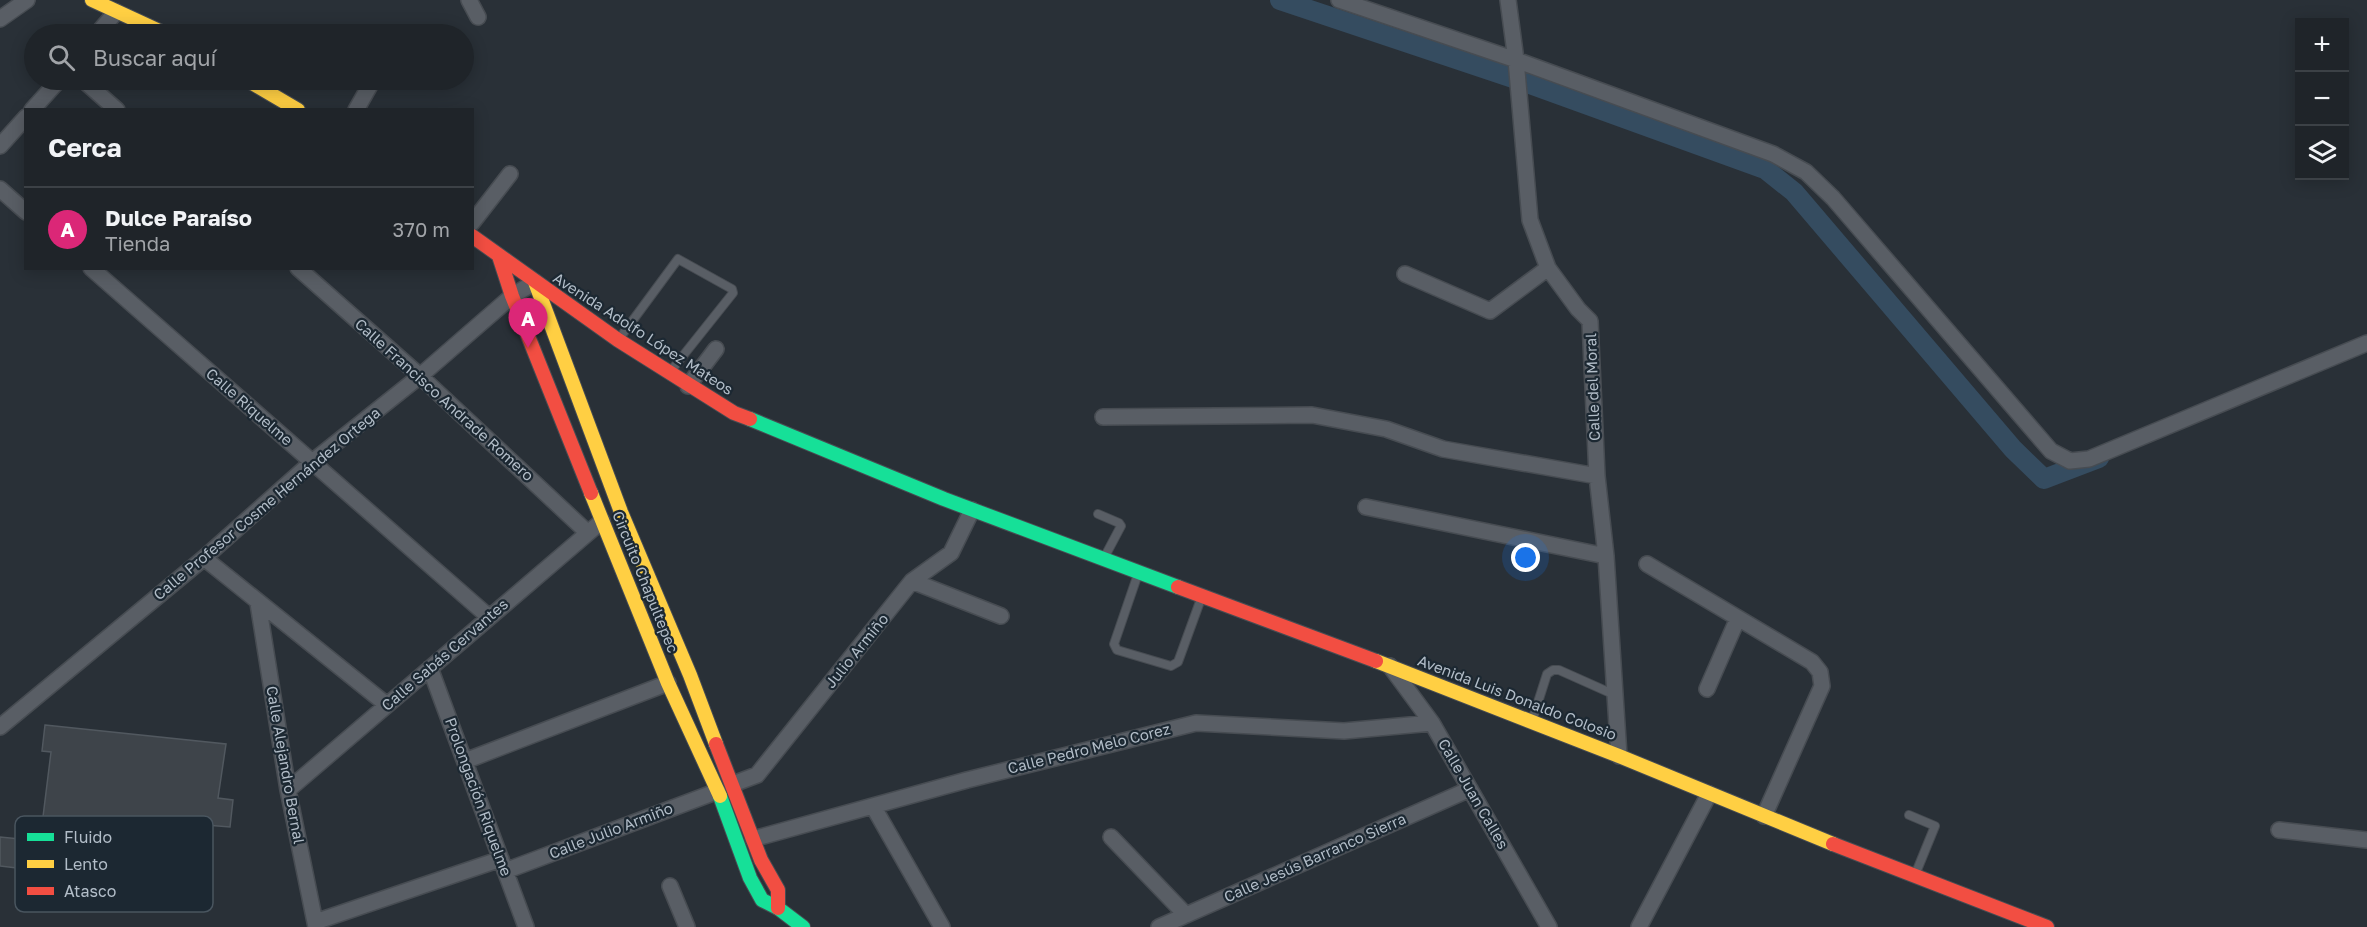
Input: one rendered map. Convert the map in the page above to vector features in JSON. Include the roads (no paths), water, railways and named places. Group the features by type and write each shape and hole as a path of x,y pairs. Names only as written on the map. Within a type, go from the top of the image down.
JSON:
{"main road":[{"path":"97,1 143,24"},
{"path":"264,90 295,108"},
{"name":"Avenida Adolfo López Mateos","path":"474,237 618,340 688,386 735,413 972,510"},
{"name":"Circuito Chapultepec","path":"499,256 512,296 602,521 668,683 718,790 750,878 762,900 778,908 803,927"},
{"name":"Circuito Chapultepec","path":"535,282 621,512 690,675 753,839 766,870 778,890 778,908"},
{"name":"Avenida Luis Donaldo Colosio","path":"972,510 1390,666 2047,927"}],"street":[{"path":"0,19 27,0"},
{"path":"469,0 478,17"},
{"path":"1339,0 1365,5 1517,63 1773,154 1806,172 1833,198 2051,451 2070,461 2089,459 2367,343"},
{"name":"Calle del Moral","path":"1508,0 1517,63 1530,220 1548,268 1578,309 1590,321 1597,483 1605,549 1619,756"},
{"path":"106,24 116,12"},
{"path":"34,108 50,90"},
{"path":"94,90 115,108"},
{"path":"357,108 367,90"},
{"path":"0,146 24,119"},
{"path":"474,220 510,174"},
{"path":"0,189 24,210"},
{"path":"1405,274 1490,311 1548,268"},
{"name":"Calle Riquelme","path":"93,270 489,617"},
{"name":"Calle Francisco Andrade Romero","path":"300,270 420,376 588,532"},
{"name":"Calle Profesor Cosme Hernández Ortega","path":"0,727 204,558 312,462 420,376 512,296 535,282"},
{"path":"688,386 716,349"},
{"path":"1103,417 1312,415 1386,429 1443,449 1597,483"},
{"path":"1366,507 1605,549"},
{"name":"Julio Armiño","path":"733,784 757,776 912,581 951,553 972,510"},
{"name":"Calle Sabás Cervantes","path":"288,790 602,521"},
{"path":"204,558 387,705"},
{"path":"1647,564 1812,662 1820,672 1822,686 1764,816"},
{"path":"912,581 1002,616"},
{"name":"Calle Alejandro Bernal","path":"258,603 288,790 316,925"},
{"path":"1707,689 1738,618"},
{"name":"Calle Juan Calles","path":"1390,666 1432,723 1549,927"},
{"name":"Prolongación Riquelme","path":"430,668 526,927"},
{"path":"465,761 668,683"},
{"name":"Calle Pedro Melo Corez","path":"753,839 967,780 1196,723 1344,731 1432,723"},
{"name":"Calle Jesús Barranco Sierra","path":"1159,927 1470,789"},
{"name":"Calle Julio Armiño","path":"316,925 503,865 718,790"},
{"path":"1639,927 1709,794"},
{"path":"873,806 942,927"},
{"path":"2279,830 2367,840"},
{"path":"1111,837 1186,915"},
{"path":"670,886 687,927"}],"lane":[{"path":"618,340 678,259 732,289 734,293 669,373"},
{"path":"1098,514 1119,522 1121,526 1104,560"},
{"path":"1139,573 1113,644 1118,650 1171,666 1175,665 1202,595"},
{"path":"1532,722 1547,674 1553,670 1559,670 1615,695"},
{"path":"1909,815 1935,826 1914,876"}],"waterway":[{"path":"1280,0 1516,79 1765,169 1794,192 2013,449 2044,479 2099,458"}],"place":[{"name":"Dulce Paraíso","path":"528,348"}]}
